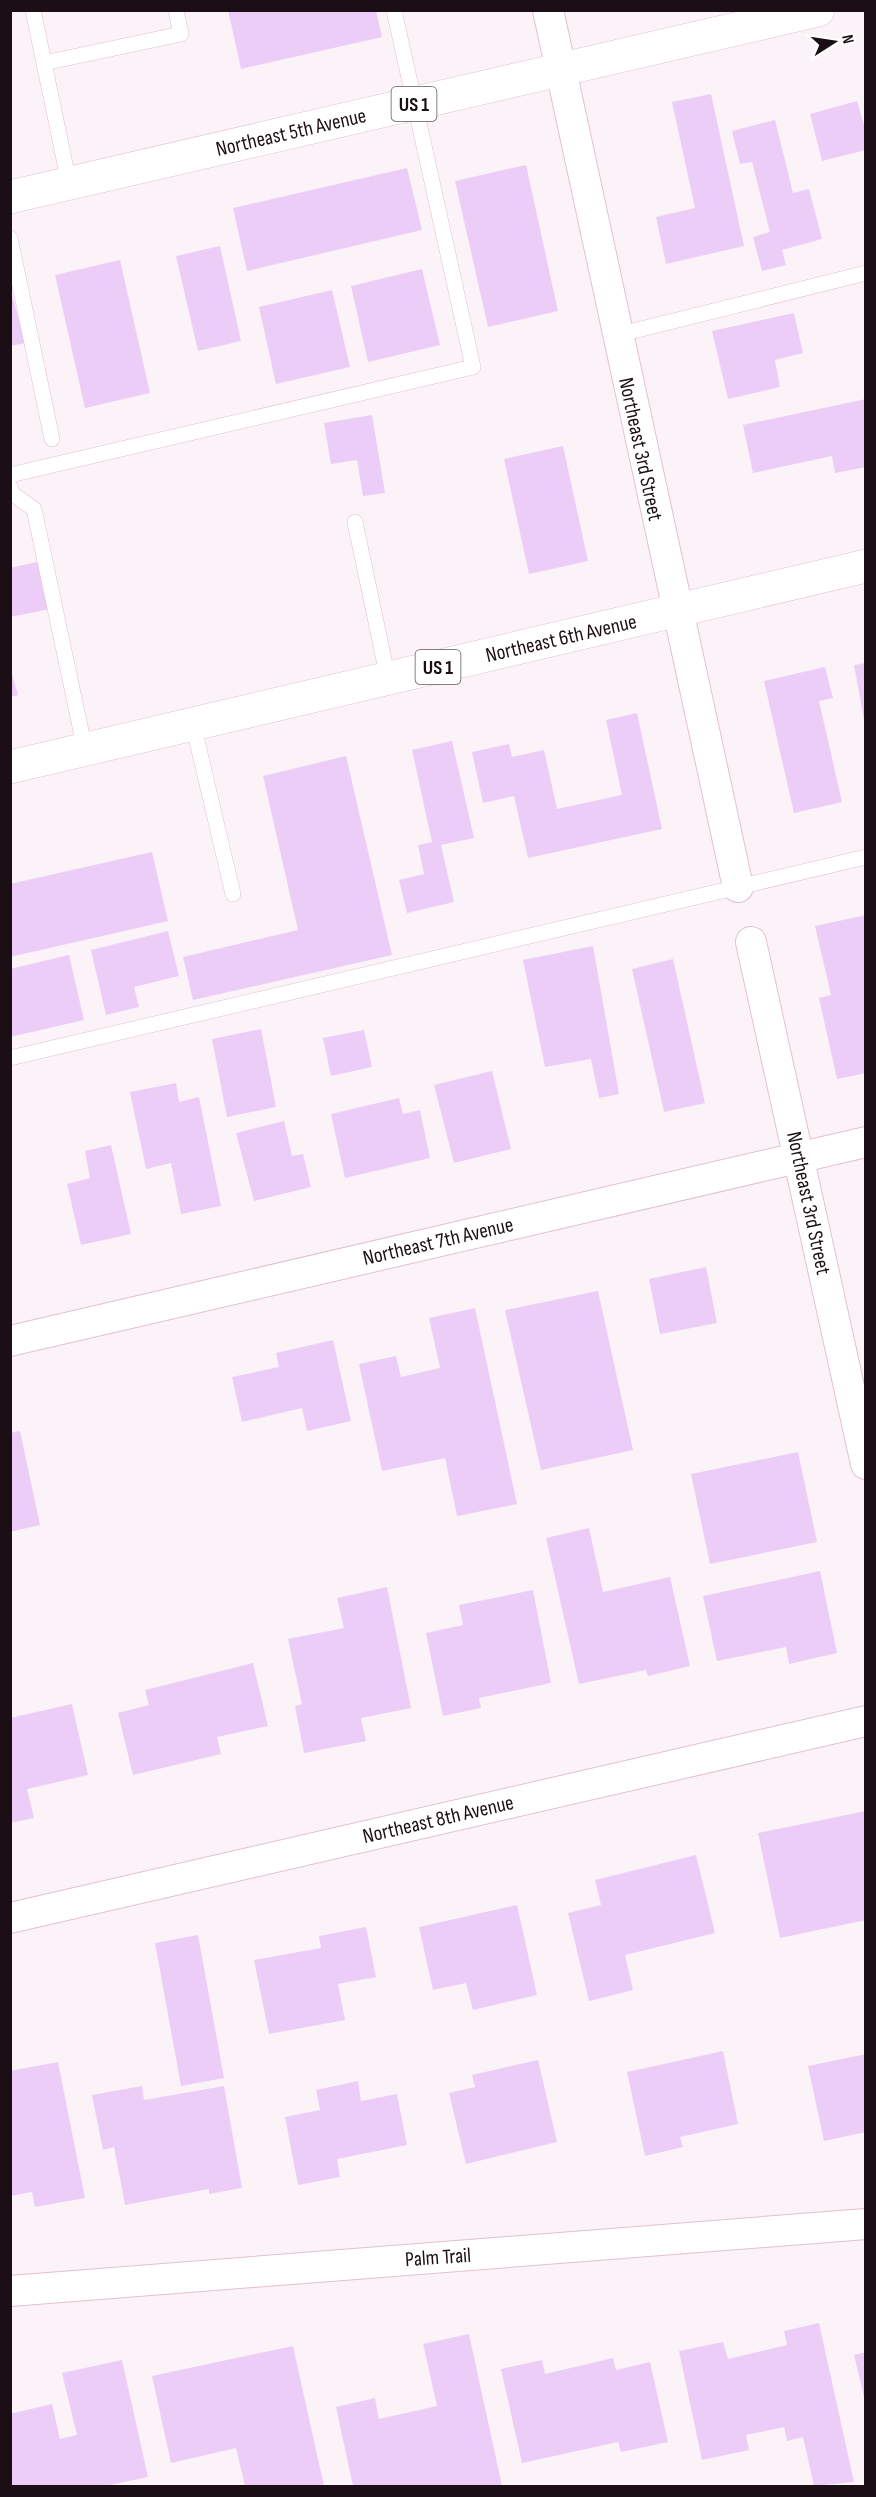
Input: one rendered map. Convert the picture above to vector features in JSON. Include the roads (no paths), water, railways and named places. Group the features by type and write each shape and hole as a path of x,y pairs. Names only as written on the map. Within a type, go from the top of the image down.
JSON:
{"main road":[{"name":"Northeast 5th Avenue","path":"10,197 818,10"},
{"name":"Northeast 6th Avenue","path":"10,767 866,566"}],"street":[{"name":"Northeast 3rd Street","path":"548,10 676,611 738,886"},
{"name":"Northeast 3rd Street","path":"751,942 862,1427 866,1464"},
{"name":"Northeast 7th Avenue","path":"10,1341 866,1142"},
{"name":"Northeast 8th Avenue","path":"10,1918 866,1721"},
{"name":"Palm Trail","path":"10,2291 866,2224"}],"lane":[{"path":"33,10 69,183"},
{"path":"44,63 181,34 176,10"},
{"path":"10,475 473,367 394,10"},
{"path":"10,238 52,439"},
{"path":"617,335 866,273"},
{"path":"10,488 13,494 34,509 85,750"},
{"path":"355,522 388,679"},
{"path":"193,724 233,894"},
{"path":"10,1059 866,857"}]}
